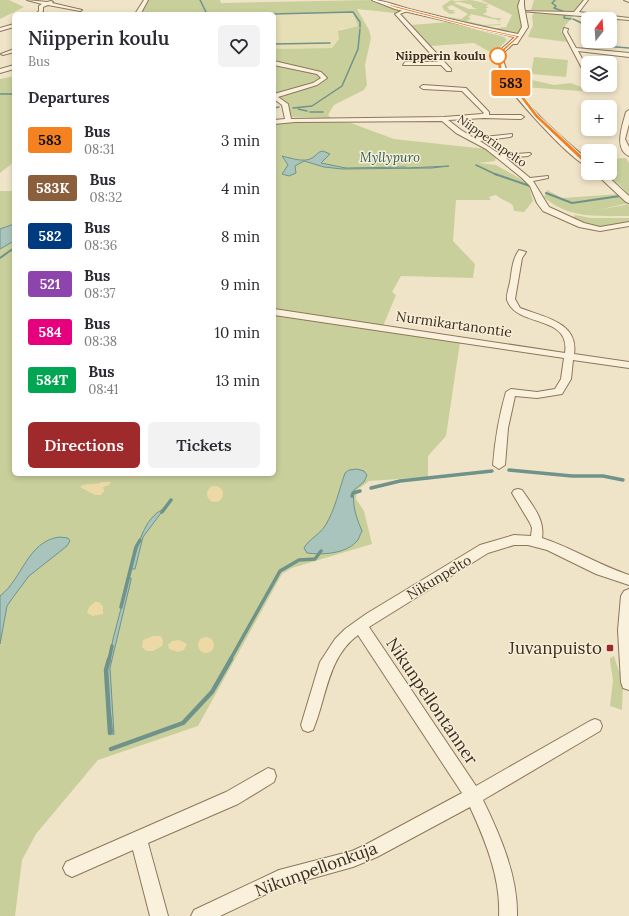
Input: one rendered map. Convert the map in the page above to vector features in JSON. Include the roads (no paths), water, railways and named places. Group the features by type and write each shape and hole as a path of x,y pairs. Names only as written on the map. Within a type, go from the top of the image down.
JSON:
{"street":[{"path":"29,0 80,10"},
{"path":"41,12 41,6 57,0"},
{"path":"140,12 146,0"},
{"path":"374,0 405,10 503,34 519,36"},
{"path":"522,0 525,26 518,40 499,58 499,64 504,74 537,116 581,157"},
{"path":"576,14 586,0"},
{"path":"405,10 397,14 449,70"},
{"path":"523,11 629,19"},
{"path":"0,30 12,26"},
{"path":"566,29 565,32 581,63"},
{"path":"573,49 629,55"},
{"path":"1,55 12,51"},
{"path":"276,63 319,73 324,78 315,84 276,95"},
{"path":"405,64 441,63"},
{"path":"0,71 12,68"},
{"path":"460,82 464,87 462,88 487,113 484,116"},
{"path":"422,87 462,88"},
{"path":"276,97 286,106 287,117 289,120"},
{"path":"629,112 622,139 629,154"},
{"path":"444,119 484,116 492,118 521,117"},
{"name":"Niipperinpelto","path":"276,122 289,120 444,119 454,128 499,157 529,180 537,191 541,206 554,214 582,225 600,229 629,224"},
{"path":"474,140 510,136"},
{"path":"499,157 528,154"},
{"path":"529,180 546,177"},
{"path":"608,180 629,200"},
{"path":"499,465 505,413 511,392 537,395 558,392 564,384 569,355 570,340 568,332 560,327 517,310 514,306 511,299 518,258 522,252"},
{"name":"Nurmikartanontie","path":"276,312 629,365"},
{"path":"518,492 536,522 538,528 536,540"},
{"name":"Nikunpelto","path":"308,725 325,667 340,643 360,626 484,549 510,540 536,540 555,547 592,566 629,580"},
{"path":"629,596 626,630 629,682"},
{"name":"Nikunpellontanner","path":"360,626 473,796 487,825 500,865 507,895 508,916"},
{"name":"Nikunpellonkuja","path":"200,916 279,879 353,859 365,854 473,796 595,726"},
{"path":"72,868 140,840 232,798 268,776"},
{"path":"140,840 159,916"}],"water":[{"path":"323,151 330,154 321,163 346,168 449,166 432,168 342,169 324,167 304,161 295,166 296,173 289,176 282,174 288,165 282,156 297,160 305,160 312,158"},
{"path":"12,225 12,242 0,249 0,229"},
{"path":"357,469 364,471 367,475 364,482 354,490 355,511 362,531 358,540 346,549 333,553 307,553 304,548 325,526 334,507 345,473 349,470"},
{"path":"164,509 143,537 135,569 131,569 146,526 157,513"},
{"path":"59,537 68,538 70,541 67,546 29,576 7,606 0,644 0,596 8,589 32,553 48,540"},
{"path":"129,578 131,578 131,580 110,668 113,735 106,674 113,639"}],"waterway":[{"path":"200,0 206,12"},
{"name":"Myllypuro","path":"555,0 552,3 556,6 554,8 565,12"},
{"path":"276,14 353,12 360,22 360,27"},
{"name":"Myllypuro","path":"565,14 564,18 571,19"},
{"name":"Myllypuro","path":"573,19 581,23"},
{"path":"293,108 312,106 342,86 358,49 360,29"},
{"path":"276,44 330,43"},
{"name":"Myllypuro","path":"617,47 629,48"},
{"path":"0,94 12,94"},
{"path":"298,109 307,111"},
{"path":"310,112 323,112"},
{"name":"Myllypuro","path":"476,165 497,175"},
{"name":"Myllypuro","path":"495,174 533,187"},
{"name":"Myllypuro","path":"546,193 572,203 620,196"},
{"path":"0,258 12,249"},
{"path":"509,470 572,476 603,476 623,480"},
{"path":"371,488 400,481 492,471"},
{"path":"352,496 353,493 360,491"},
{"path":"162,512 171,500"},
{"path":"121,607 136,547 140,540"},
{"path":"230,660 280,571 299,560 315,559 321,551"},
{"path":"109,660 112,646"},
{"path":"109,659 106,670 110,733"},
{"path":"111,749 183,723 212,692 231,659"}],"place":[{"name":"Niipperin koulu","path":"498,56"},
{"name":"Juvanpuisto","path":"610,648"}]}
